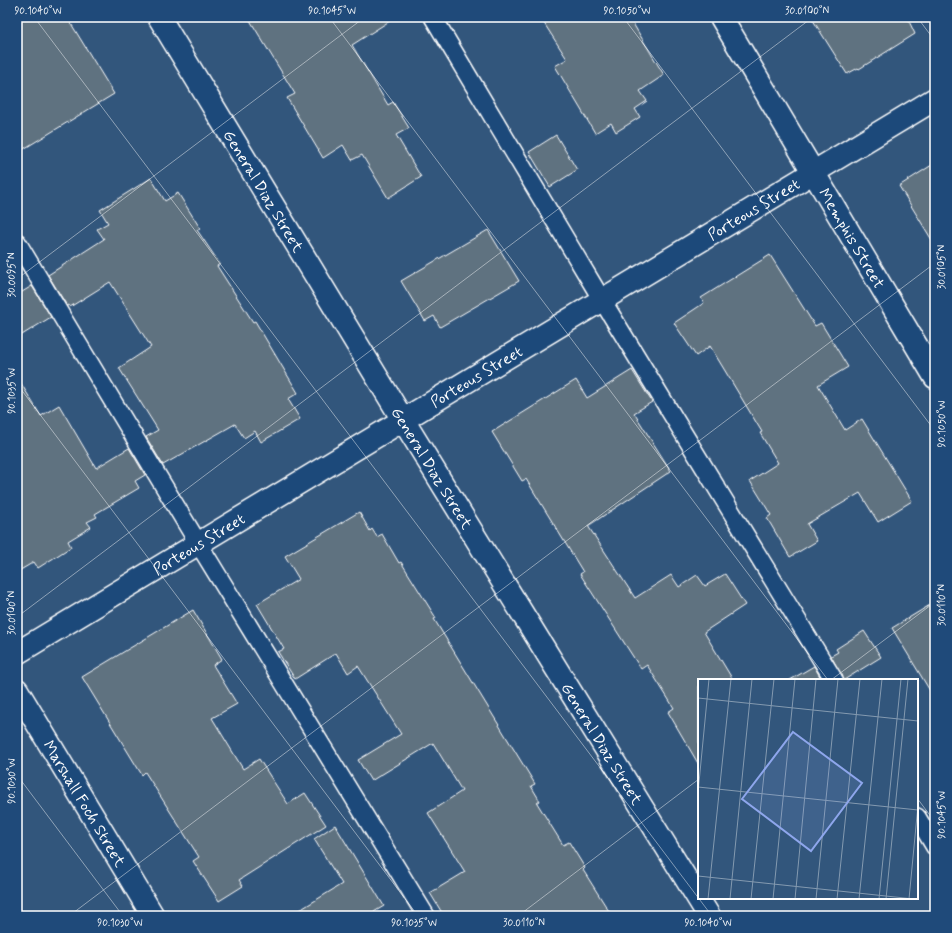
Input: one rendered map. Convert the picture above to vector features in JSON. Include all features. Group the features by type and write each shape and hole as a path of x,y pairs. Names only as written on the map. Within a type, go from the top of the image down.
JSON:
{"street":[{"name":"General Diaz Street","path":"159,17 403,420 708,916"},
{"name":"Memphis Street","path":"721,17 935,377"},
{"name":"Porteous Street","path":"17,653 935,99"},
{"name":"Marshall Foch Street","path":"17,690 154,916"}],"lane":[{"path":"433,17 602,300 833,679"},
{"path":"17,242 198,544 426,916"},
{"path":"918,819 935,847"}],"building":[{"path":"17,17 67,17 114,94 17,153"},
{"path":"248,17 396,17 352,45 388,105 393,102 409,128 396,135 421,177 388,198 362,155 352,160 343,145 323,158 287,98 295,94"},
{"path":"540,17 629,17 664,75 640,91 647,101 635,109 640,117 616,132 611,123 595,133 555,66 567,59"},
{"path":"811,17 907,17 915,34 859,69 858,68 847,74"},
{"path":"556,135 577,170 550,187 529,152"},
{"path":"935,163 935,245 899,186"},
{"path":"151,178 165,201 178,193 200,228 197,230 220,264 217,266 253,322 255,321 298,393 288,399 300,419 261,442 255,431 244,438 235,424 163,465 146,437 158,430 119,368 151,347 110,282 70,307 69,305 67,306 48,275 104,239 97,229 108,223 100,210"},
{"path":"488,230 519,281 440,327 434,316 425,321 401,281"},
{"path":"770,255 815,326 821,323 848,367 818,385 845,430 862,419 912,501 878,522 860,493 807,524 817,541 790,557 767,518 771,515 750,481 778,463 760,433 762,432 710,346 696,356 674,323 704,303 701,298"},
{"path":"32,286 51,317 17,338 17,295"},
{"path":"632,370 652,402 634,413 671,471 588,526 635,598 671,575 679,587 697,575 705,586 725,574 745,605 704,632 732,679 698,679 698,763 668,712 674,708 647,665 641,669 580,574 583,572 526,479 522,481 492,432 576,380 587,398"},
{"path":"17,377 41,416 59,405 96,468 129,448 145,475 135,481 139,488 95,514 97,517 87,522 91,527 68,541 71,547 38,568 34,562 17,572"},
{"path":"359,512 370,531 372,529 377,537 382,534 399,563 401,562 436,618 434,619 535,784 531,786 540,801 537,803 563,845 569,842 585,868 583,870 612,916 444,916 430,893 465,872 428,813 462,791 433,743 371,781 358,760 401,734 358,666 348,673 336,653 295,679 278,652 284,649 257,604 299,579 285,556"},
{"path":"935,602 935,699 892,628"},
{"path":"193,610 222,659 213,665 237,704 212,718 243,769 259,759 288,804 305,793 326,825 239,880 243,886 219,901 193,861 199,857 145,772 142,775 82,677"},
{"path":"864,631 881,657 843,679 831,656 838,652 836,649"},
{"path":"814,666 821,679 792,679"},
{"path":"335,825 384,906 367,916 290,916 342,884 314,839"}]}
